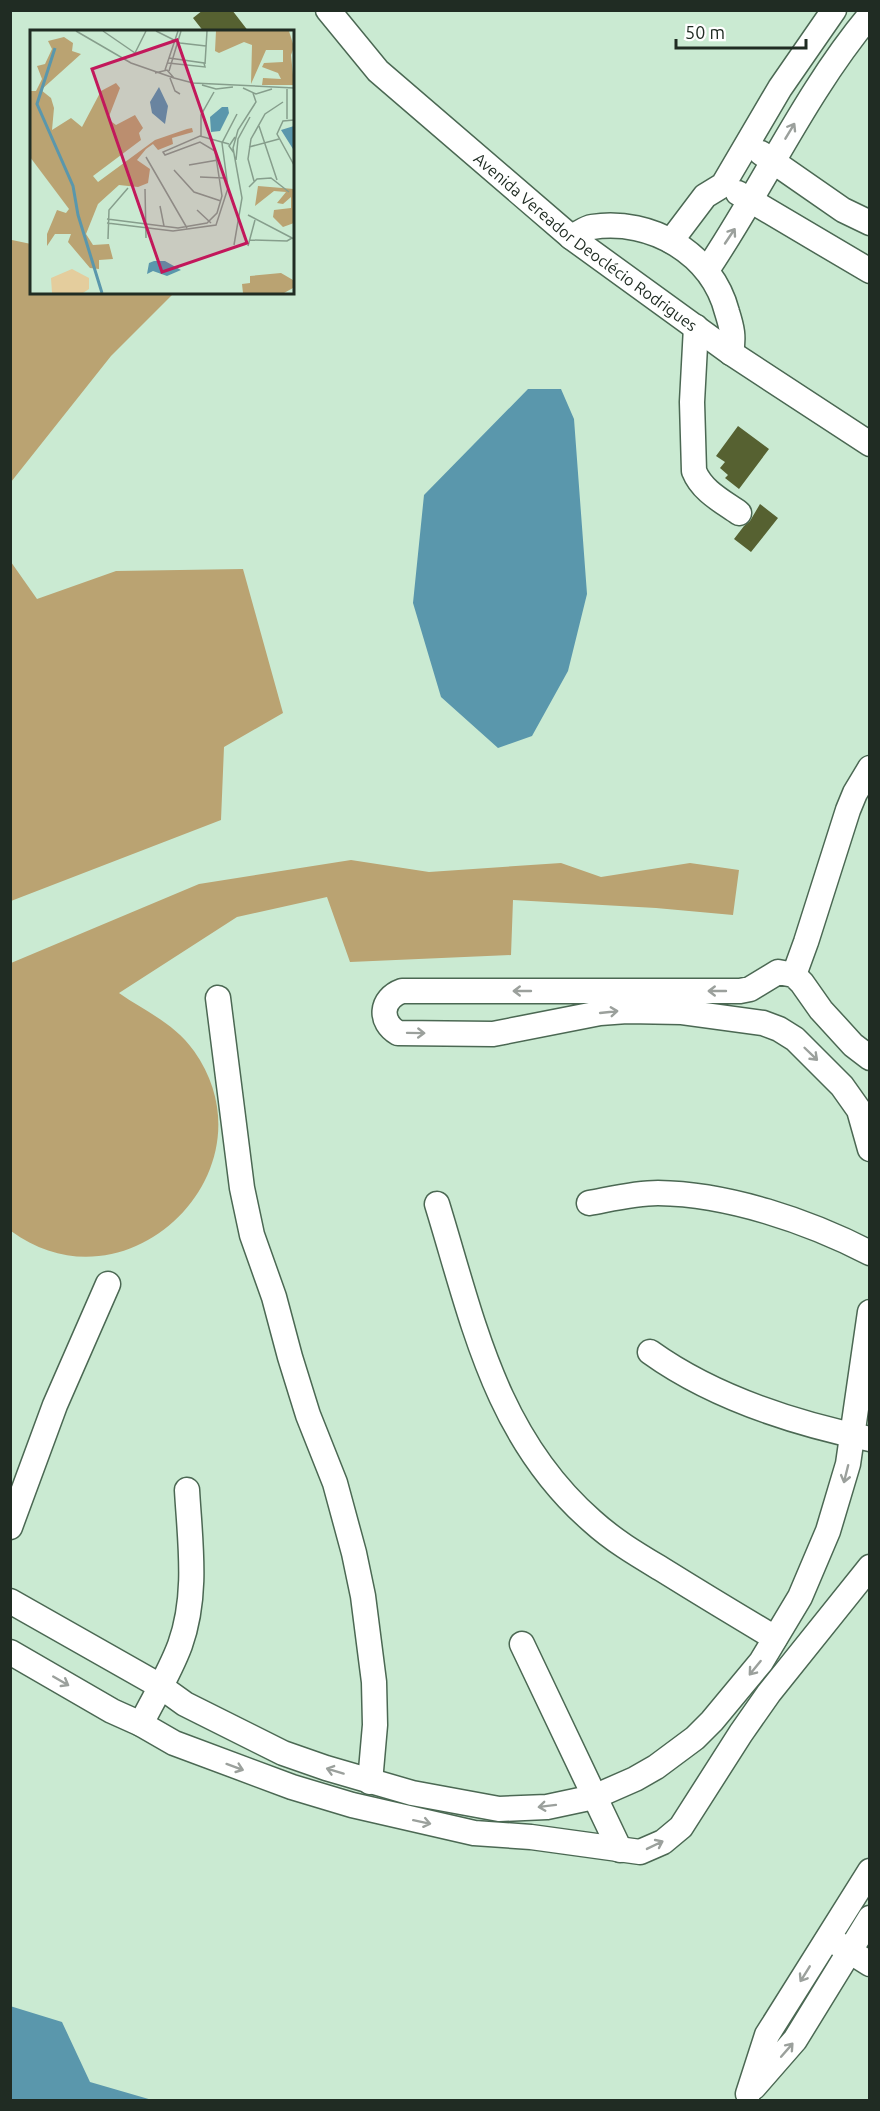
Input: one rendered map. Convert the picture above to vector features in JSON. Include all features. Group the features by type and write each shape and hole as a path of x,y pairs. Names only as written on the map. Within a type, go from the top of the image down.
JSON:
{"street":[{"name":"Avenida Vereador Deoclécio Rodrigues","path":"328,10 378,71 571,237 731,352 870,444"},
{"path":"671,241 705,196 723,185 780,88 834,10"},
{"path":"707,270 737,226 806,105 864,17"},
{"path":"747,143 843,210 870,223"},
{"path":"723,185 870,271"},
{"path":"571,237 590,227 621,227 638,229 671,241 686,250 707,270 723,295 734,336 731,352"},
{"path":"696,327 692,402 694,471 698,480 710,493 739,513"},
{"path":"763,1023 763,993 782,975 806,942 848,810 870,768"},
{"path":"870,1058 853,1046 821,1010 802,983 782,975 740,991 402,991 389,999 384,1012 387,1025 398,1033 493,1034 600,1013 627,1011 682,1012 763,1023 779,1029 809,1051 842,1086 859,1110 870,1149"},
{"path":"218,998 242,1188 252,1235 274,1297 308,1415 325,1457 345,1518 363,1596 369,1639 375,1725 370,1782"},
{"path":"859,1110 870,1089"},
{"path":"589,1203 657,1193 723,1202 807,1225 870,1253"},
{"path":"437,1204 490,1375 516,1427 549,1474 591,1521 613,1539 776,1638"},
{"path":"10,1527 55,1405 108,1284"},
{"path":"10,1600 160,1686 185,1704 283,1753 370,1782 412,1793 499,1809 547,1807 594,1797 656,1767 695,1738 712,1721 760,1662 800,1597 828,1532 848,1464 860,1437 870,1312"},
{"path":"650,1352 672,1368 739,1400 803,1422 860,1437"},
{"path":"141,1724 180,1646 190,1599 193,1574 187,1490"},
{"path":"10,1652 112,1711 174,1743 233,1766 352,1804 474,1833 531,1837 640,1852 663,1842 681,1827 769,1693 870,1567"},
{"path":"522,1644 620,1850"},
{"path":"846,1910 869,1921 860,1957 795,2040 748,2094 766,2035 870,1871"},
{"path":"828,1938 860,1957"}],"shaded area":[{"path":"12,240 30,244 30,294 173,294 111,356 11,482"},
{"path":"11,562 37,599 116,571 243,569 283,713 224,747 221,820 11,901"},
{"path":"351,860 429,872 561,863 601,877 690,863 739,870 733,915 513,900 511,955 350,962 327,897 237,917 119,993 169,1025 186,1041 194,1051 215,1096 217,1141 204,1183 178,1218 142,1243 100,1256 56,1253 11,1231 11,963 199,884"}],"water":[{"path":"528,389 561,389 574,419 587,594 568,671 532,736 498,748 441,697 413,603 424,495"},
{"path":"10,2006 62,2022 90,2082 152,2100 11,2100"}],"building":[{"path":"203,10 232,10 247,30 202,30 193,18"},
{"path":"738,426 769,449 739,489 725,478 728,475 720,468 725,462 716,456"},
{"path":"760,504 778,518 751,552 734,539 750,521"}]}
